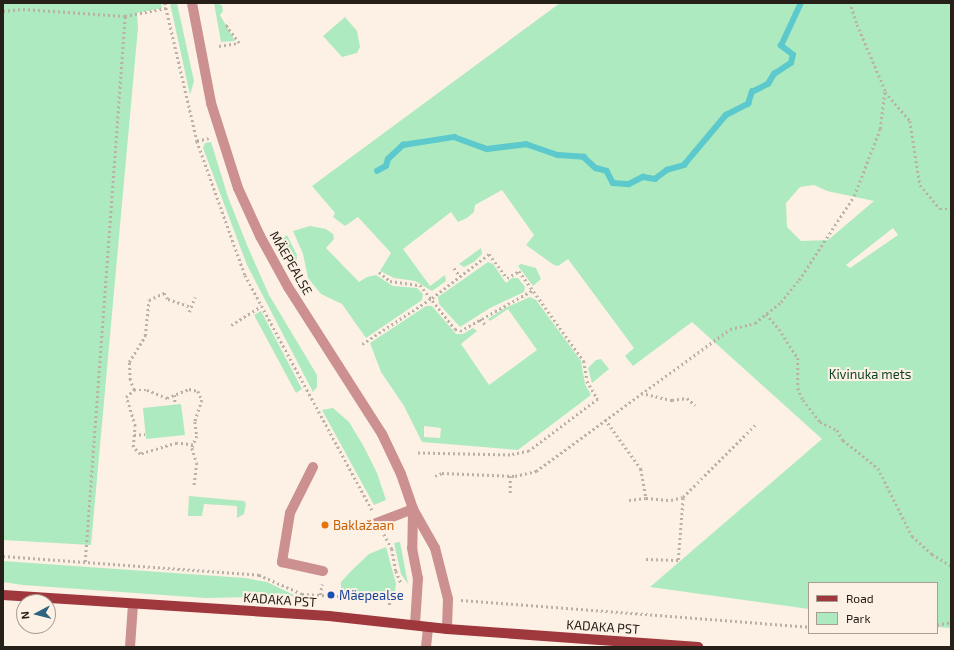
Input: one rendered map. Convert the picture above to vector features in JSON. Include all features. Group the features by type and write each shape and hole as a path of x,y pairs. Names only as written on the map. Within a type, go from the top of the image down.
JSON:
{"main road":[{"name":"KADAKA PST","path":"3,595 329,616 447,629 698,647"}],"street":[{"name":"MÄEPEALSE","path":"192,3 211,103 238,188 260,236 288,286 382,434 401,474 413,508 436,548 448,599 447,629"},
{"path":"314,467 290,513 282,562 323,571"},
{"path":"376,523 413,508 412,548 418,578 415,625"},
{"path":"130,647 133,604"},
{"path":"426,647 428,627"}],"path":[{"path":"165,3 196,141 245,275 376,523 392,549 396,571 402,584 402,595"},
{"path":"850,3 856,23 885,91 910,121 920,185 940,209 951,210"},
{"path":"3,11 23,9 125,16 166,8"},
{"path":"86,562 125,16"},
{"path":"219,46 239,44 226,26 230,23"},
{"path":"435,476 442,473 510,476 536,471 605,419 730,329 756,323 781,302 799,280 854,196 880,129 885,91"},
{"path":"196,141 209,138"},
{"path":"362,344 432,298 489,254 507,278 519,271 584,361 587,381 598,399 521,454 418,453"},
{"path":"454,268 460,276"},
{"path":"379,272 390,281 420,285 432,298 454,329 465,330 480,319 533,290"},
{"path":"134,390 130,380 129,362 145,336 149,300 164,293 168,299 190,307"},
{"path":"189,312 195,296"},
{"path":"231,325 262,306"},
{"path":"766,314 779,329 798,358 798,388 802,400 820,422 837,430 843,440 878,468 912,536 932,554 951,566"},
{"path":"480,319 485,324"},
{"path":"193,445 178,443 140,454 133,447 134,419 127,406 126,397 134,390 147,390 167,398 189,389 198,391 202,400 195,422 197,436 193,445 197,463 194,486"},
{"path":"641,393 672,400 687,398 695,405"},
{"path":"175,395 176,405"},
{"path":"605,419 641,468 646,498"},
{"path":"628,500 646,498 671,500 683,497 756,424"},
{"path":"134,435 145,434"},
{"path":"510,476 510,493"},
{"path":"646,559 678,560 683,497"},
{"path":"3,556 258,575 302,594 390,599 402,595 408,595"},
{"path":"389,605 390,599"},
{"path":"460,600 808,627"},
{"path":"938,625 951,622"}],"green space":[{"path":"3,3 161,3 162,8 137,13 138,28 91,545 3,540"},
{"path":"170,3 177,3 194,81 190,95"},
{"path":"214,3 222,5 223,11 220,15 235,41 221,42"},
{"name":"Kivinuka mets","path":"560,3 951,3 951,628 938,627 938,582 808,582 808,609 650,587 822,439 692,322 633,366 625,356 634,348 568,259 558,266 554,265 526,245 534,235 502,190 475,205 474,212 467,218 458,222 451,212 403,249 430,286 445,275 446,281 432,291 415,281 394,278 380,271 391,253 358,217 345,226 333,217 335,213 312,186","holes":["814,185 827,191 874,201 828,240 801,241 787,227 786,203 800,187","893,228 898,235 850,268 846,265"]},
{"path":"345,17 357,31 360,47 357,53 342,57 323,36"},
{"path":"211,142 228,197 269,295 317,375 317,387 313,392 247,265 203,148 205,143"},
{"path":"310,226 326,229 333,234 334,239 326,248 359,282 367,277 376,275 393,286 417,288 423,294 422,300 366,338 342,304 321,294 308,278 303,254 293,231"},
{"path":"287,235 297,255 295,277 280,249 281,241"},
{"path":"481,248 482,254 474,262 464,267 459,264"},
{"path":"488,262 493,264 506,283 512,278 518,278 525,287 524,292 490,308 460,327 439,304 438,297"},
{"path":"521,264 536,268 541,279 533,286 518,266"},
{"path":"530,297 536,300 581,361 585,384 591,395 518,450 422,442 404,406 381,372 370,343 426,306 432,306 456,334 463,334 473,328 477,331 461,344 489,385 537,350 508,309 490,321 488,319 505,308","holes":["424,426 441,428 440,438 424,437"]},
{"path":"261,311 302,389 296,393 254,315"},
{"path":"601,359 609,369 592,383 588,368 596,360"},
{"path":"181,404 185,435 146,439 143,408"},
{"path":"333,408 349,422 363,445 377,473 386,500 374,505 322,410"},
{"path":"189,496 244,501 246,504 244,514 237,518 237,506 204,504 202,516 188,516"},
{"path":"400,542 408,584 401,574 394,543"},
{"path":"386,547 396,584 395,591 385,593 341,591 341,582 351,571 369,554"},
{"path":"3,561 245,578 267,582 296,596 205,598 23,585 3,582"}],"waterway":[{"path":"377,171 386,166 388,159 403,145 454,137 487,149 526,144 558,155 584,157 596,168 607,171 613,183 629,184 643,177 655,179 667,170 684,165 726,115 748,104 752,92 768,84 774,74 791,63 793,55 781,46 801,3"}],"place":[{"name":"Baklažaan","path":"325,525"},
{"name":"Mäepealse","path":"331,595"}]}
